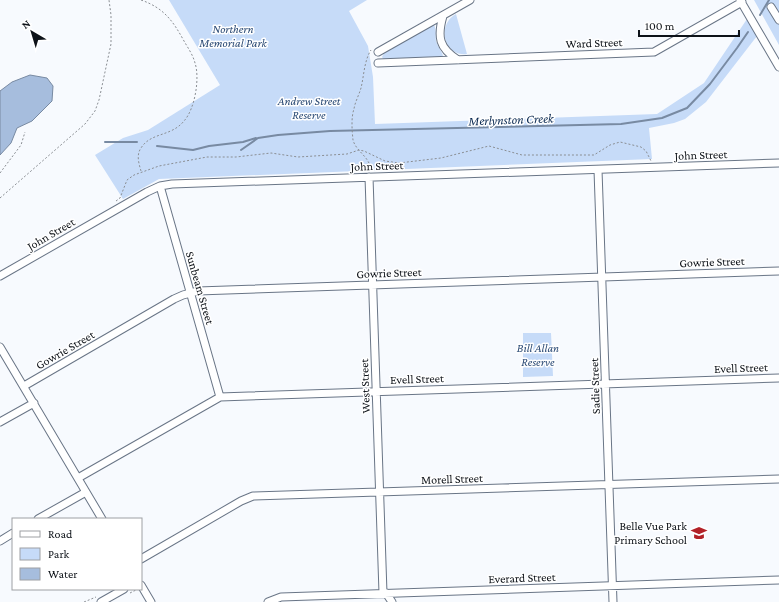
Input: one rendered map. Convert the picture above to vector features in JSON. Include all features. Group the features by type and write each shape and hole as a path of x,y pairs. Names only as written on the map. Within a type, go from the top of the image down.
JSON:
{"street":[{"path":"375,51 443,16 470,0"},
{"path":"741,1 779,67"},
{"name":"Ward Street","path":"378,63 654,52 741,1"},
{"path":"771,7 779,20"},
{"path":"443,16 440,26 440,40 448,53 458,60"},
{"name":"John Street","path":"0,276 147,192 160,186 172,184 779,164"},
{"name":"Sadie Street","path":"598,170 613,602"},
{"name":"West Street","path":"370,178 384,593"},
{"name":"Sunbeam Street","path":"160,186 220,397"},
{"name":"Gowrie Street","path":"24,386 174,299 190,293 206,290 779,271"},
{"path":"0,347 101,518"},
{"name":"Evell Street","path":"78,478 220,397 779,378"},
{"path":"0,422 34,403"},
{"name":"Morell Street","path":"142,557 248,497 779,479"},
{"path":"40,518 86,492"},
{"path":"0,540 12,534"},
{"name":"Everard Street","path":"268,602 281,597 779,580"},
{"path":"142,587 151,602"},
{"path":"101,602 122,590"},
{"path":"384,593 392,602"}],"path":[{"path":"0,198 85,124 95,112 111,44 111,15 109,0"},
{"path":"141,0 157,7 172,21 193,56 197,70 195,95 192,108 186,120 178,128 169,133 146,141 139,154 138,162 142,172"},
{"path":"370,178 370,163 353,141 353,110 361,89 367,58 375,51"},
{"path":"0,173 21,145 26,132"},
{"path":"112,204 120,198 124,184 129,177 159,166 207,157 236,157 271,153 298,156 347,154 359,150 385,160 399,162 440,158 489,146 522,155 594,155 610,145 620,142 642,147 650,157 652,168"}],"green space":[{"name":"Andrew Street Reserve","path":"169,0 367,0 349,11 368,46 373,77 375,124 657,114 704,83 747,19 757,36 706,102 685,119 674,123 649,128 652,159 159,179 123,199 95,155 123,138 148,130 220,85"},
{"path":"754,0 779,0 779,45"},
{"path":"456,14 467,54 459,54 453,51 448,46 445,39 446,25"},
{"path":"434,25 436,41 443,56 440,58 384,60 382,57 384,53"},
{"name":"Bill Allan Reserve","path":"523,333 551,333 553,376 523,377"}],"water":[{"path":"30,75 47,78 53,86 52,101 32,121 17,128 11,143 0,155 0,91 12,82"}],"waterway":[{"name":"Merlynston Creek","path":"760,15 769,0"},
{"name":"Merlynston Creek","path":"241,150 258,138 330,131 621,124 662,118 687,108 710,84 748,32"},
{"name":"Merlynston Creek","path":"157,146 193,150 209,146 243,142 256,138"},
{"path":"105,142 137,142"}],"place":[{"name":"Belle Vue Park Primary School","path":"699,533"}],"park label":[{"name":"Northern Memorial Park","path":"233,36"}]}
